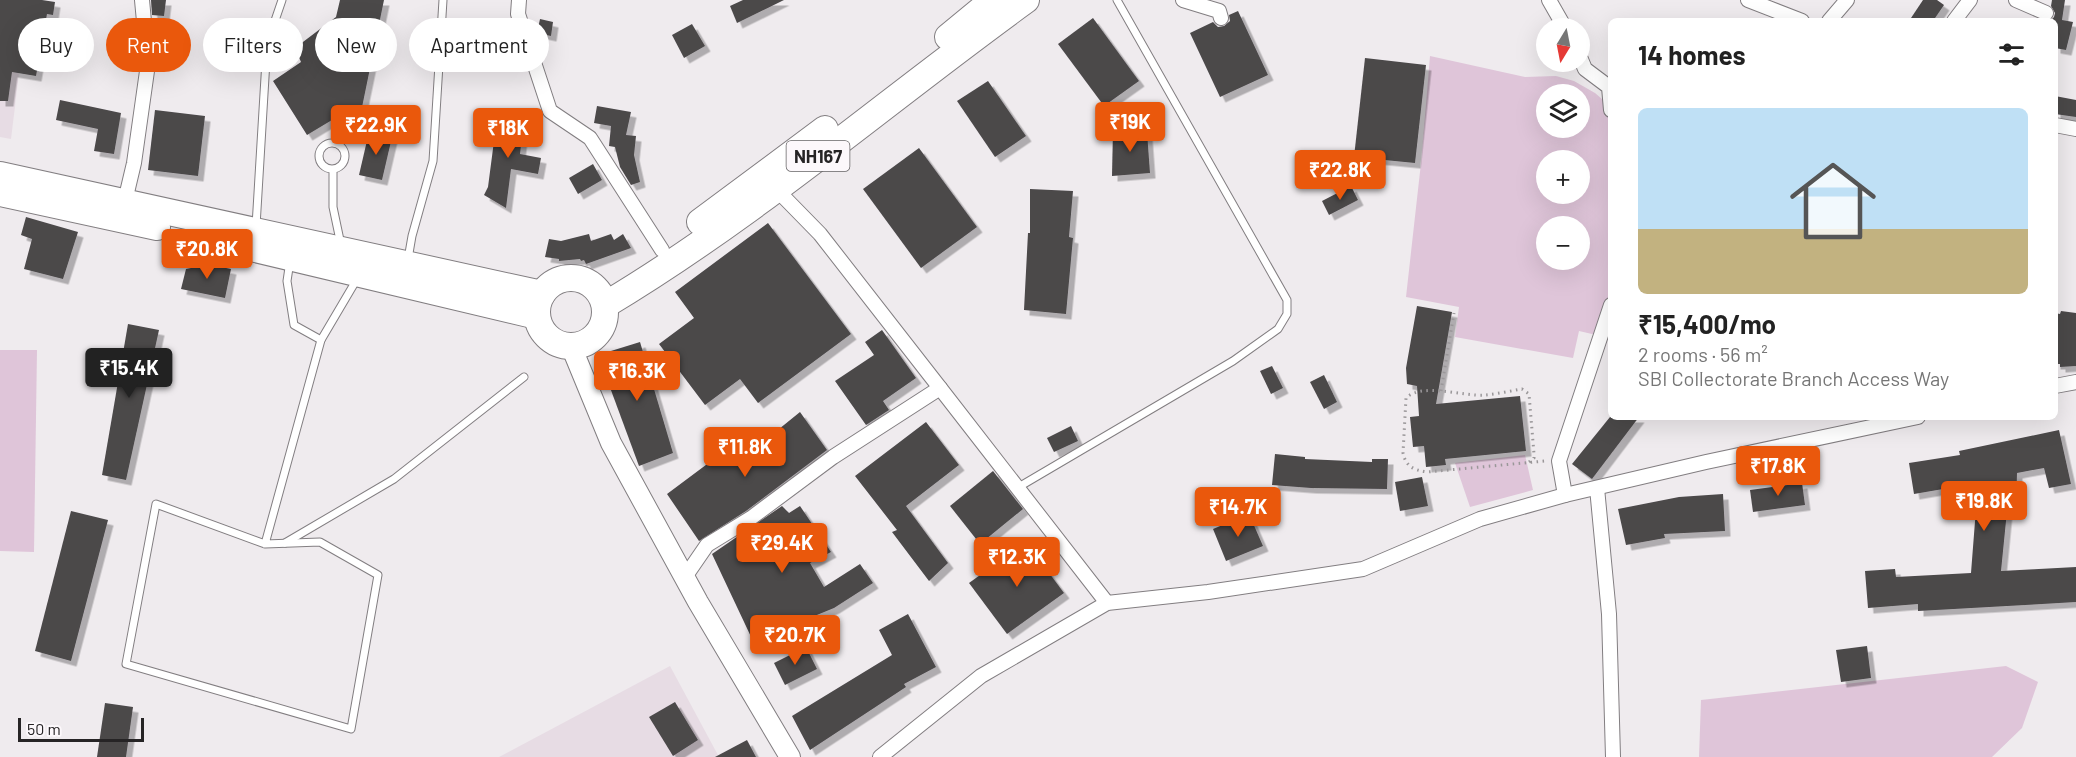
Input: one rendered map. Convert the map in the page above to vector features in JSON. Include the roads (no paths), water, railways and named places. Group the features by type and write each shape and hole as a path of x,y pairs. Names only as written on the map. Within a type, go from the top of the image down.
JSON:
{"highway":[{"name":"NH167","path":"602,299 662,250 934,48 993,0"},
{"name":"NH167","path":"602,299 650,278 776,189 952,53 1026,0"},
{"path":"0,175 407,265 539,305"},
{"path":"0,193 194,235 357,274 539,305"},
{"path":"569,278 580,280 591,284 602,299 605,315 603,325 598,334 581,345 571,346 552,341 539,325 539,305 549,286 569,278"}],"street":[{"path":"125,201 134,162 148,64 142,0"},
{"path":"519,0 518,15 550,111 590,138 662,250"},
{"path":"1183,0 1219,11 1221,18"},
{"path":"1549,0 1559,18"},
{"path":"1748,0 1794,18"},
{"path":"1832,18 1847,0"},
{"path":"1956,18 1970,0"},
{"path":"2016,0 2046,11"},
{"path":"1589,72 1608,86"},
{"path":"2058,126 2076,129"},
{"path":"776,189 820,234 1107,603"},
{"path":"188,260 194,235"},
{"path":"1565,495 1559,461 1608,314"},
{"path":"571,346 611,443 685,577 790,757"},
{"path":"2058,385 2076,382"},
{"path":"685,577 706,545 750,518 833,458 939,388"},
{"path":"880,757 981,676 1107,603 1208,592 1363,569 1480,519 1565,495 1636,477 1904,420"},
{"path":"1597,488 1609,614 1613,757"}],"lane":[{"path":"255,231 267,44 282,0"},
{"path":"407,265 412,236 433,161 443,0"},
{"path":"1017,488 1233,361 1278,328 1287,314 1287,300 1117,0"},
{"path":"333,170 333,207 342,250"},
{"path":"292,258 287,280 294,325 321,340"},
{"path":"265,544 321,340 356,281 357,274"},
{"path":"284,544 394,479 524,377"},
{"path":"156,504 265,544 320,542 378,575 351,729 126,664 156,504"}]}
